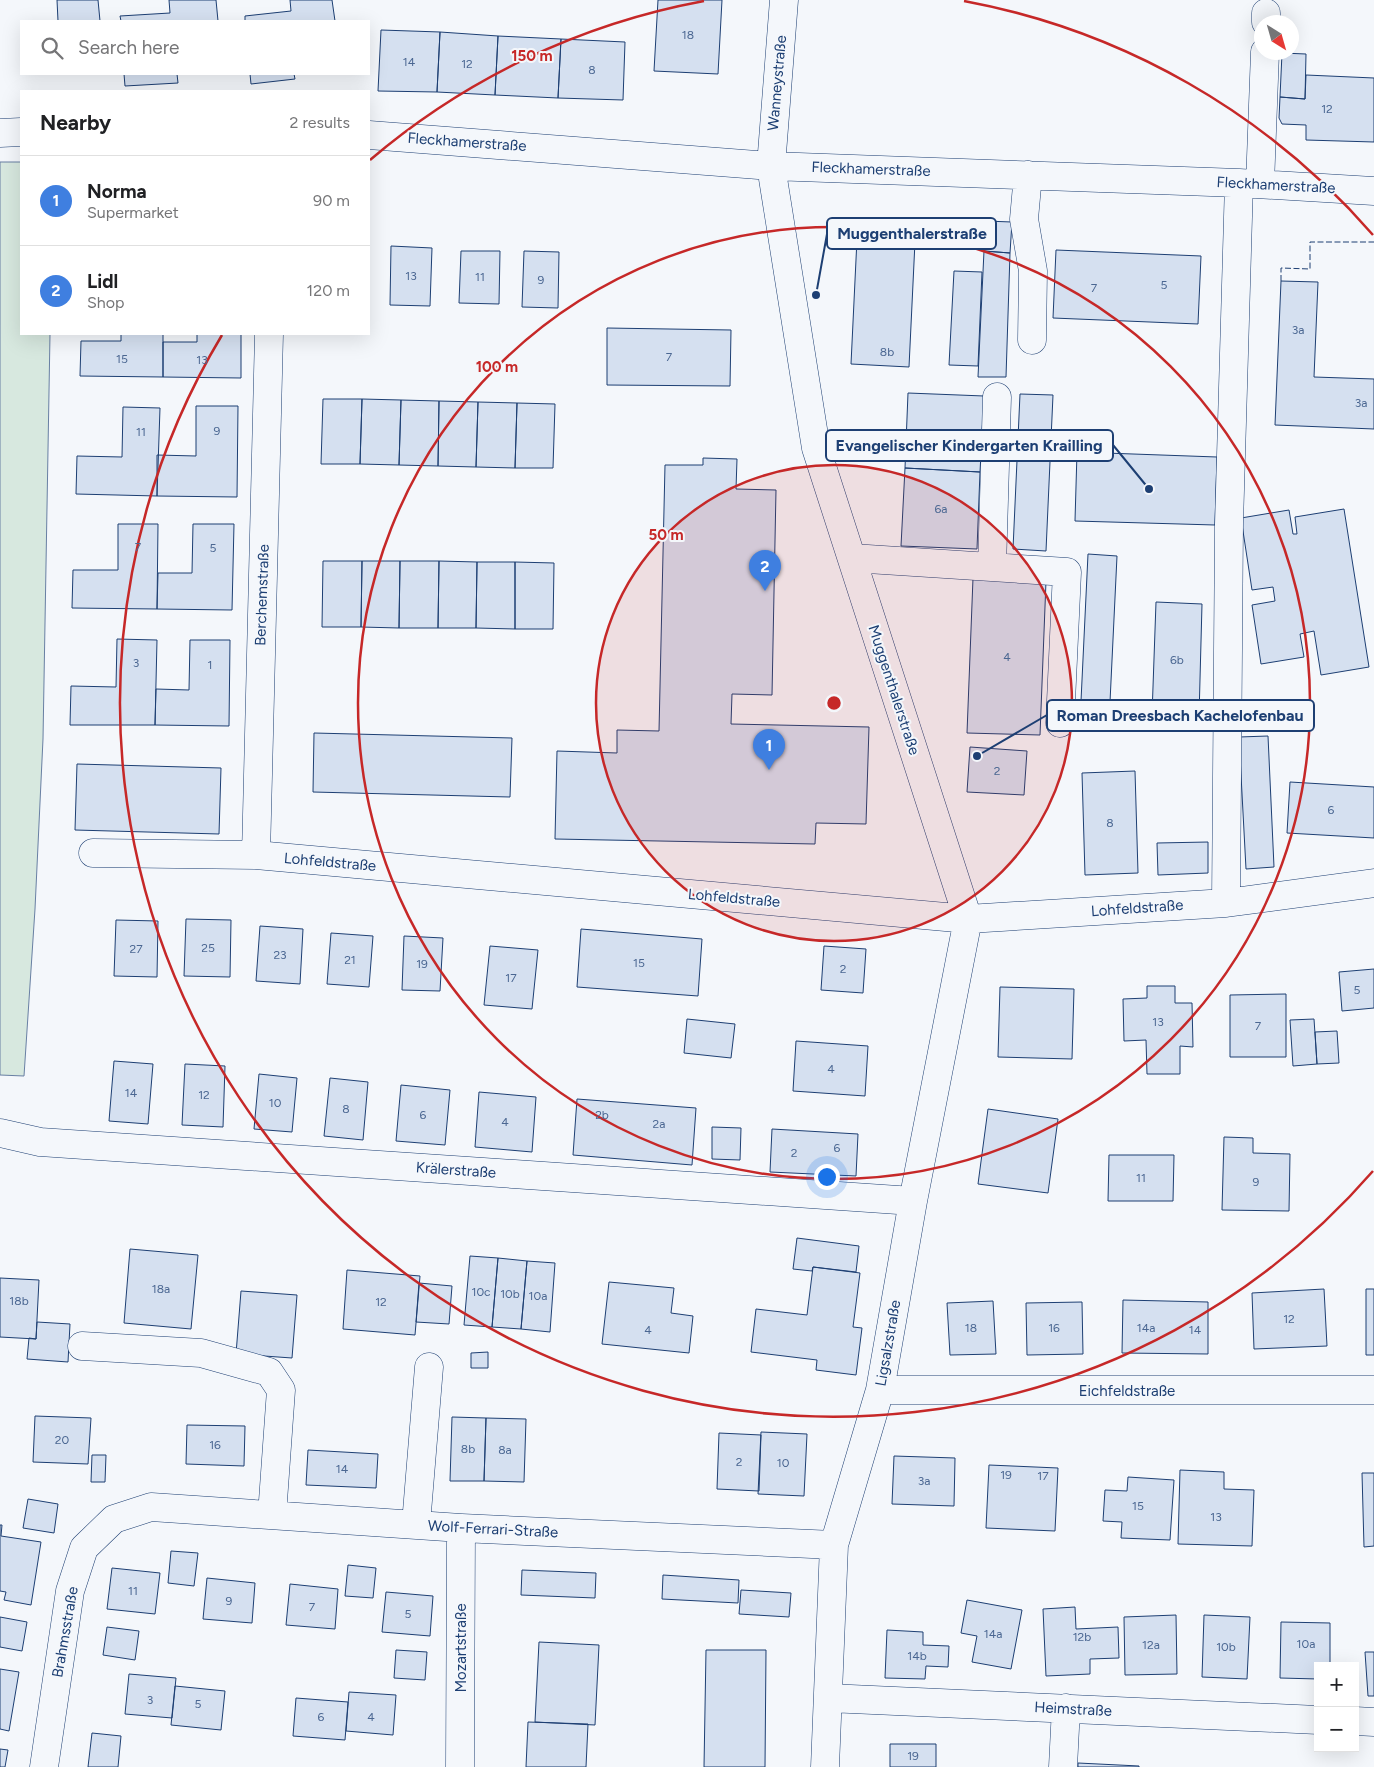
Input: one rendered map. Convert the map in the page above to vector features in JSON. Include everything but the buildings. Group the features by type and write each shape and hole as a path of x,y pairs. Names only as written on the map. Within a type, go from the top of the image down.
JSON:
{"street":[{"name":"Wanneystraße","path":"770,166 784,0"},
{"path":"1226,902 1229,524 1250,184 1264,60"},
{"path":"0,133 20,132"},
{"name":"Fleckhamerstraße","path":"370,135 770,166 1250,184 1374,191"},
{"name":"Muggenthalerstraße","path":"770,166 816,448 968,920"},
{"path":"1028,175 1024,219 1034,271 1032,340"},
{"name":"Berchemstraße","path":"256,855 269,335"},
{"path":"992,567 997,397"},
{"path":"852,558 1067,572 1060,723"},
{"name":"Lohfeldstraße","path":"92,853 256,855 968,920 1226,902 1374,883"},
{"name":"Ligsalzstraße","path":"825,1767 834,1545 880,1390 913,1201 968,920"},
{"name":"Krälerstraße","path":"0,1133 40,1142 913,1201"},
{"path":"82,1346 202,1353 269,1372 281,1390 272,1515"},
{"path":"416,1524 429,1367"},
{"name":"Eichfeldstraße","path":"880,1390 1374,1390"},
{"name":"Wolf-Ferrari-Straße","path":"151,1507 462,1528 834,1545"},
{"name":"Brahmsstraße","path":"44,1767 70,1591 84,1548 114,1519 151,1507"},
{"name":"Mozartstraße","path":"460,1767 462,1528"},
{"name":"Heimstraße","path":"828,1698 1314,1720"},
{"path":"1063,1767 1066,1708"},
{"path":"1359,1721 1374,1722"}],"shaded area":[{"path":"0,162 20,162 20,335 50,335 43,739 35,909 24,1076 0,1075"}],"fence":[{"path":"1281,281 1281,268 1310,269 1310,242 1374,242"}],"place":[{"name":"Muggenthalerstraße","path":"816,295"},
{"name":"Evangelischer Kindergarten Krailling","path":"1149,489"},
{"name":"Lidl","path":"765,591"},
{"name":"Roman Dreesbach Kachelofenbau","path":"977,756"},
{"name":"Norma","path":"769,770"}]}
